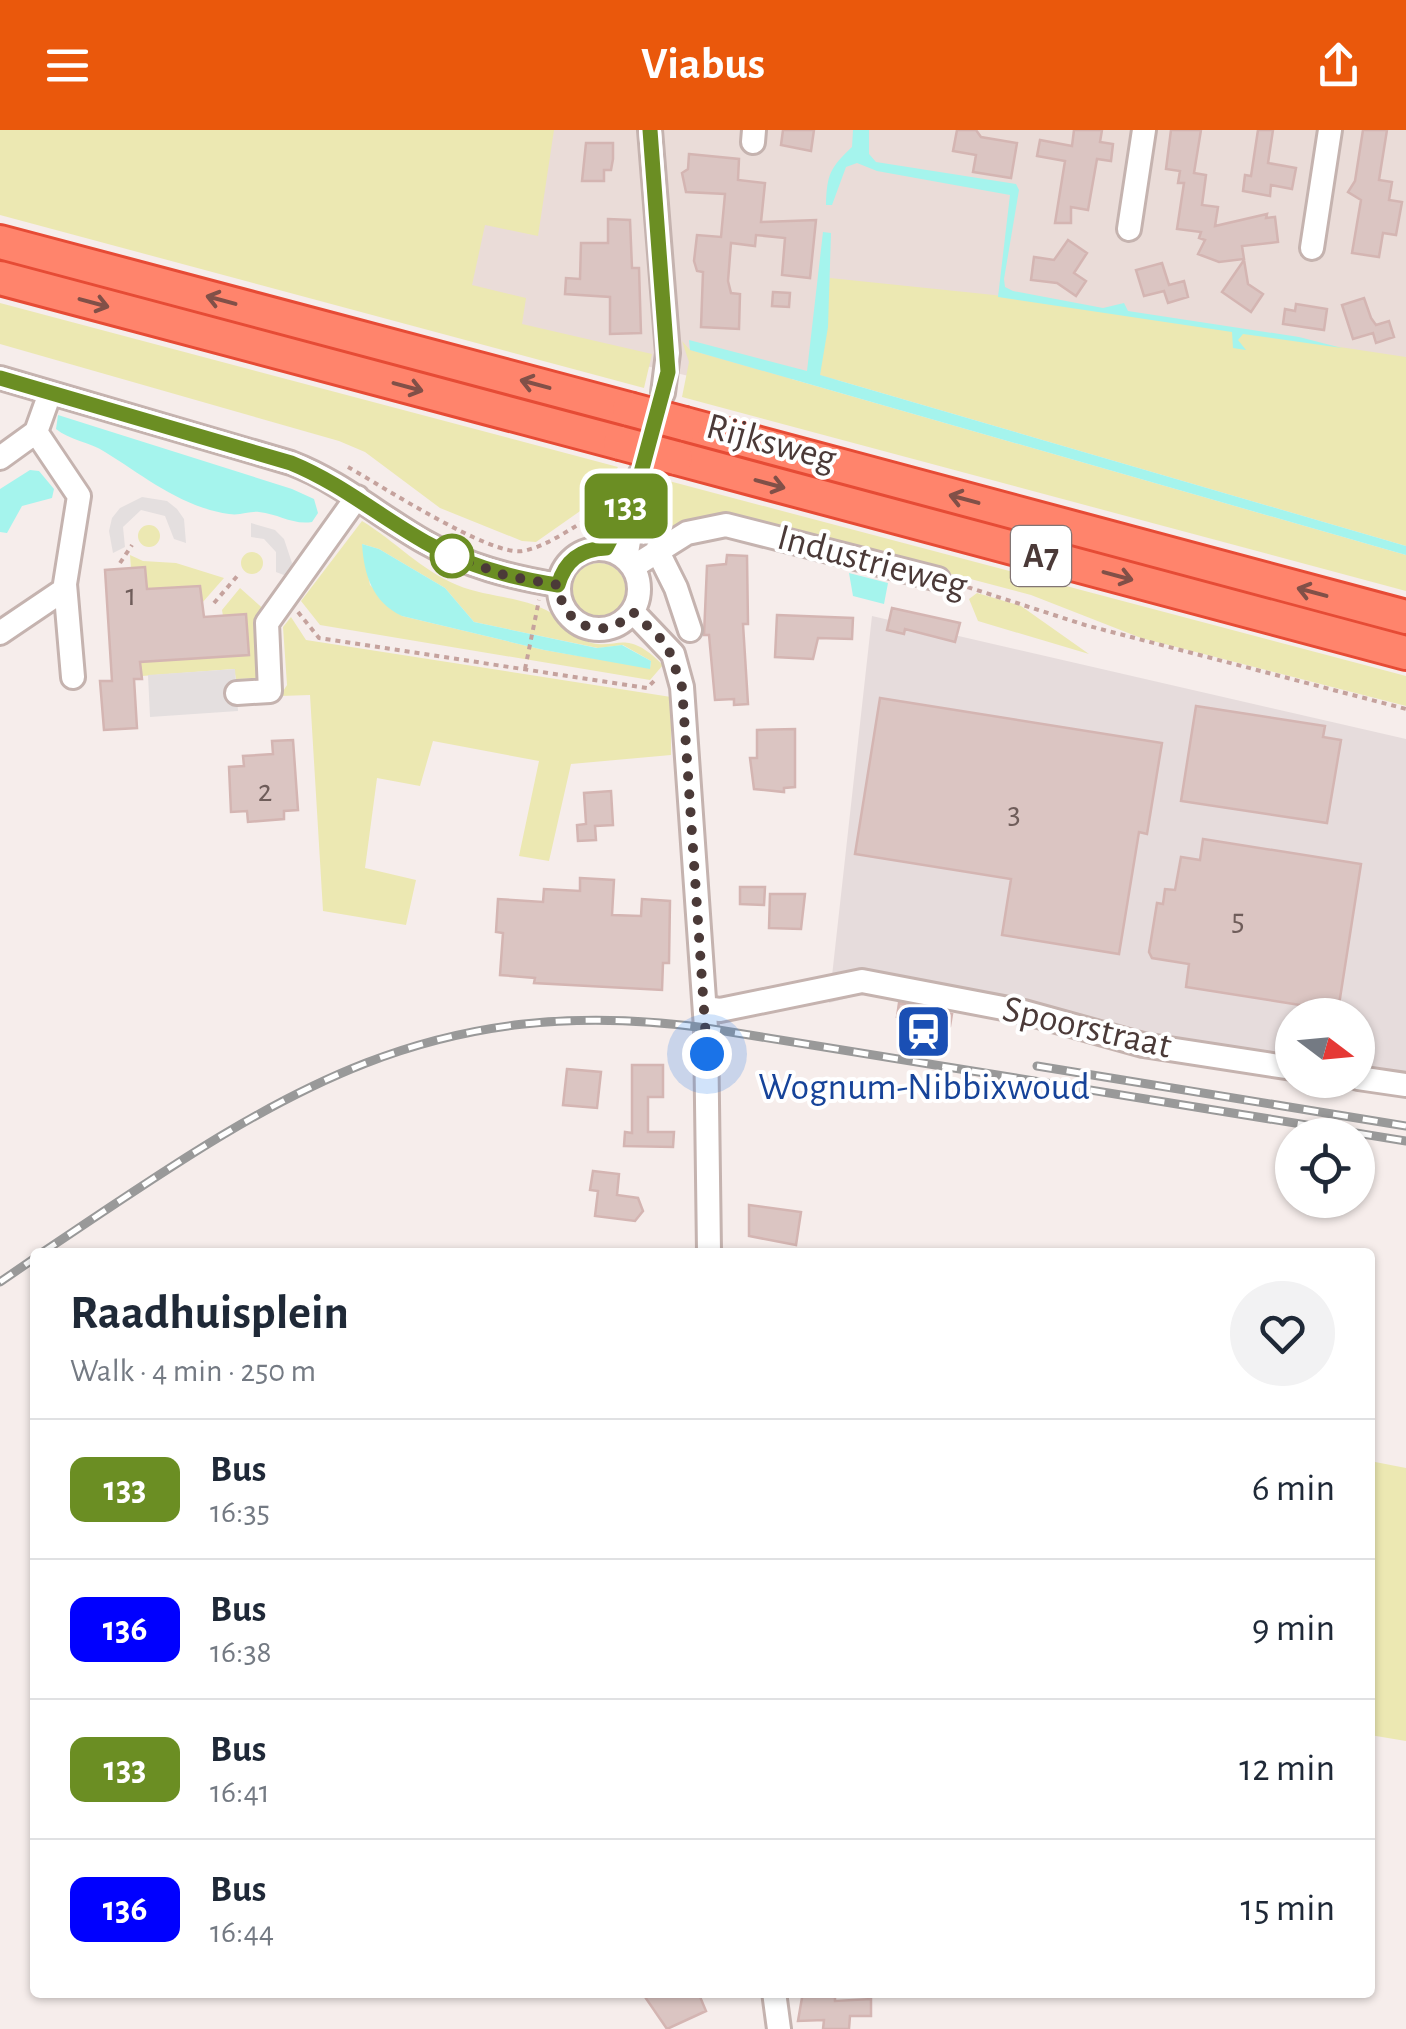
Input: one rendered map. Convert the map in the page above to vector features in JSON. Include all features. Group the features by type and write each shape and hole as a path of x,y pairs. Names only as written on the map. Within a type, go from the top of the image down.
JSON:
{"highway":[{"name":"Rijksweg","path":"0,242 1406,617"},
{"name":"Rijksweg","path":"0,278 1406,654"}],"street":[{"path":"650,130 668,354 663,393"},
{"path":"1129,229 1144,130"},
{"path":"1312,248 1330,130"},
{"path":"0,378 291,463 357,497 456,558 507,576 558,585"},
{"path":"0,458 36,432 50,392"},
{"path":"36,432 79,496 65,589 73,678"},
{"path":"621,558 587,551 570,561 558,585 568,616 585,627 615,626 633,612 639,590 621,558 636,515 639,482"},
{"path":"237,693 270,691 267,623 357,497"},
{"name":"Industrieweg","path":"621,558 657,550 688,533 726,525 938,579"},
{"path":"657,550 676,588 690,630"},
{"path":"0,634 65,589"},
{"path":"633,612 667,645 678,666 705,1008 708,1248"},
{"name":"Spoorstraat","path":"705,1008 720,1010 862,981 1024,1012 1143,1045 1275,1065"},
{"path":"1375,1081 1406,1086"},
{"path":"775,1998 779,2029"}],"path":[{"path":"593,516 593,506 610,498"},
{"path":"120,563 132,545"},
{"path":"214,603 239,574"},
{"name":"Industrieweg","path":"938,579 1014,599 1085,625 1406,709"},
{"path":"282,604 294,607 319,638 647,688 666,670 678,666"},
{"path":"525,668 532,632"}],"shaded area":[{"path":"0,130 1406,130 1406,390 693,377 307,286"},
{"path":"0,130 554,130 538,236 485,225 472,285 526,298 522,324 652,354 644,388 0,215"},
{"path":"830,278 994,295 1406,357 1406,546 820,375"},
{"path":"0,303 618,467 603,495 536,542 522,541 440,508 365,452 339,441 0,344"},
{"path":"682,341 690,350 1406,555 1406,591 682,397 689,362"},
{"path":"669,481 1406,676 1406,706 1141,638 1031,595 720,513 668,533 661,515"},
{"path":"142,497 167,501 177,509 184,519 186,543 174,539 165,516 141,510 123,527 125,547 113,553 109,531 112,518 120,508"},
{"path":"362,521 444,579 468,589 536,605 581,639 638,646 663,665 650,680 320,625 301,601","holes":["362,544 379,549 445,588 474,622 598,648 623,645 651,661 650,668 544,650 402,616 370,585"]},
{"path":"251,523 275,530 284,539 292,563 289,577 276,572 276,552 264,539 251,537"},
{"path":"145,525 153,525 160,536 153,547 145,547 138,540 138,532"},
{"path":"252,552 260,555 260,571 252,574 244,571 241,563 244,555"},
{"path":"130,555 143,561 176,563 224,578 202,603 197,586 147,589 146,570 131,568"},
{"path":"599,563 618,571 626,590 618,609 599,617 580,609 572,590 580,571"},
{"path":"240,588 268,613 264,678 236,679 234,669 142,676 138,662 249,652 246,618 223,616 222,610"},
{"path":"977,593 1021,606 1089,654 978,621 969,599"},
{"path":"872,616 1406,739 1406,1098 1375,1093 1375,998 1275,998 1275,1075 1161,1055 870,992 829,1003"},
{"path":"291,617 306,640 671,697 671,755 571,764 549,861 519,856 539,761 433,741 420,786 377,778 365,868 416,880 406,925 323,911 310,695 280,696 287,685 283,627"},
{"path":"235,669 238,711 150,717 148,675"},
{"path":"1375,1462 1406,1468 1406,1741 1375,1736"}],"water":[{"path":"853,130 869,130 869,154 876,162 1016,184 1019,190 1004,279 1005,287 1013,291 1103,308 1124,303 1128,311 1299,337 1342,348 1243,334 1238,340 1246,350 1233,348 1232,332 998,297 1010,195 877,171 857,163 846,167 832,205 826,205 831,172 852,147"},
{"path":"823,232 831,233 828,327 820,375 1406,546 1406,555 690,350 689,340 807,371"},
{"path":"58,415 292,489 314,499 318,513 312,522 305,523 259,512 229,514 195,505 99,449 61,433 56,429"},
{"path":"30,470 39,471 54,489 52,498 22,506 7,533 0,532 0,489"},
{"path":"362,544 379,549 445,588 474,622 597,648 622,645 651,661 650,669 544,650 402,616 383,603 372,586"},
{"path":"849,573 888,583 884,604 853,596"}],"building":[{"path":"783,130 814,130 811,151 781,145"},
{"path":"957,130 976,130 981,137 1017,143 1011,178 973,172 976,155 953,151"},
{"path":"1074,130 1102,130 1100,142 1113,144 1111,161 1097,159 1088,210 1071,207 1071,223 1055,223 1065,161 1037,156 1040,140 1072,146"},
{"path":"1171,130 1201,130 1194,173 1206,175 1202,205 1218,207 1215,226 1267,214 1266,218 1275,217 1278,242 1242,246 1244,259 1219,262 1198,254 1205,240 1199,238 1201,232 1177,229 1184,183 1178,183 1180,171 1166,169"},
{"path":"1258,130 1273,130 1268,163 1296,168 1292,189 1271,185 1270,196 1243,191 1245,175 1251,176"},
{"path":"1363,130 1387,130 1379,180 1392,182 1389,200 1402,202 1396,235 1383,233 1379,257 1352,253 1361,200 1348,192 1355,181"},
{"path":"586,143 613,143 611,170 604,170 604,181 582,181"},
{"path":"689,154 739,159 738,180 765,183 761,222 816,220 810,278 782,275 785,238 756,235 755,246 731,243 728,281 731,293 740,294 739,329 701,327 703,272 697,271 694,261 697,235 721,237 725,194 686,192 682,173 688,169"},
{"path":"608,219 630,220 632,268 639,268 641,333 610,334 610,297 565,294 566,278 580,279 581,243 608,243"},
{"path":"1068,240 1087,253 1074,273 1086,281 1076,296 1057,283 1031,280 1034,257 1054,260"},
{"path":"1244,260 1248,284 1263,294 1251,312 1222,292"},
{"path":"1162,263 1169,285 1184,281 1188,297 1168,303 1164,291 1144,296 1136,270"},
{"path":"773,292 790,293 789,307 772,306"},
{"path":"1364,298 1376,325 1389,321 1394,337 1376,343 1373,333 1353,339 1342,305"},
{"path":"1296,304 1327,309 1324,330 1283,324 1285,309 1295,311"},
{"path":"727,555 747,556 748,624 743,624 748,704 734,705 734,699 715,700 709,635 704,635 707,566 726,564"},
{"path":"145,567 147,589 200,586 204,617 246,614 249,655 140,662 142,679 134,679 137,728 104,730 100,681 112,681 105,570"},
{"path":"892,608 960,623 955,642 905,629 904,634 887,630"},
{"path":"777,615 853,618 852,639 818,638 813,659 775,657"},
{"path":"880,698 1162,743 1147,834 1139,832 1119,954 1002,935 1011,879 855,854"},
{"path":"1196,706 1325,726 1323,737 1341,740 1327,823 1181,801"},
{"path":"795,729 795,787 784,788 784,792 754,789 750,758 757,758 757,730"},
{"path":"293,740 298,810 284,811 284,819 248,822 247,811 231,812 229,767 244,766 243,756 273,754 272,741"},
{"path":"611,791 613,825 595,826 596,840 578,841 577,825 586,824 584,793"},
{"path":"1203,839 1361,864 1340,998 1275,998 1275,1001 1186,987 1189,964 1152,958 1149,952 1157,903 1163,904 1165,889 1175,890 1181,857 1200,860"},
{"path":"580,878 614,880 612,915 641,916 642,899 670,901 669,963 663,963 662,990 534,983 535,978 500,975 503,933 496,932 498,899 543,902 544,889 580,891"},
{"path":"740,887 765,887 764,905 740,904"},
{"path":"770,894 805,894 801,929 769,928"},
{"path":"899,1003 952,1014 950,1026 897,1017"},
{"path":"632,1065 663,1065 663,1097 648,1097 648,1132 674,1132 673,1147 624,1146 625,1132 632,1133"},
{"path":"567,1069 601,1072 597,1108 563,1105"},
{"path":"593,1171 619,1174 617,1195 638,1198 643,1211 635,1221 595,1216 598,1191 590,1190"},
{"path":"749,1205 801,1212 796,1245 749,1236"},
{"path":"646,1998 701,1998 706,2011 667,2029"},
{"path":"802,1998 871,1999 871,2016 850,2016 849,2029 823,2029 824,2020 798,2021"}],"railway":[{"path":"49,1248 276,1104 352,1069 430,1042 513,1025 604,1020 706,1028 1406,1141"},
{"path":"1037,1066 1406,1126"},
{"path":"0,1282 30,1261"}],"bus line":[{"name":"133","path":"0,378 291,463 330,480 442,552 492,572 558,585 564,568 579,554 606,548 636,491 666,381 668,364 650,130"}],"place":[{"name":"Wognum-Nibbixwoud","path":"924,1031"}],"route":[{"path":"452,556 507,576 558,585 568,616 585,627 595,630 615,626 633,612 673,654 682,687 707,1054"}]}
